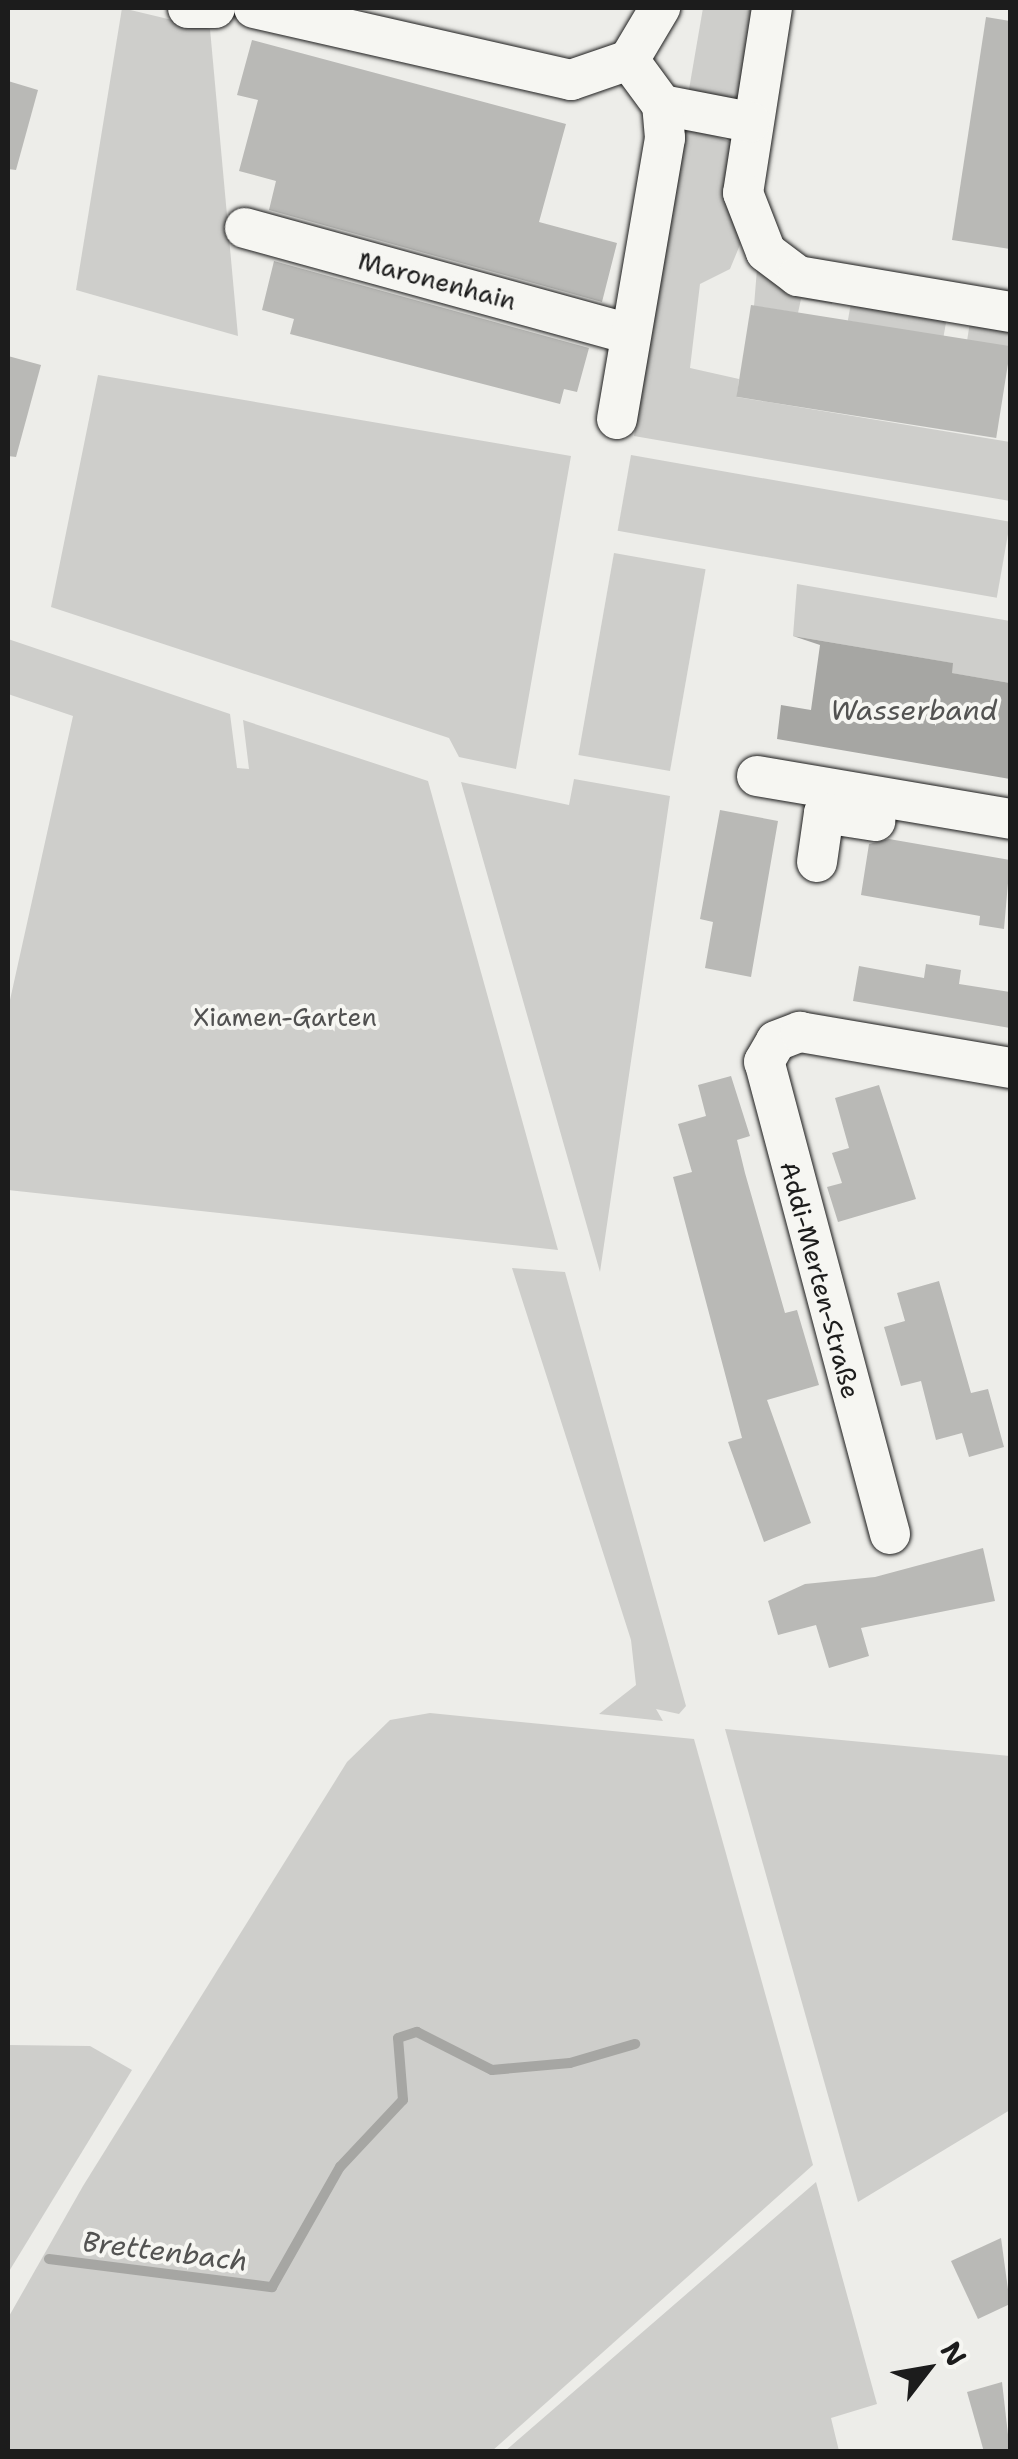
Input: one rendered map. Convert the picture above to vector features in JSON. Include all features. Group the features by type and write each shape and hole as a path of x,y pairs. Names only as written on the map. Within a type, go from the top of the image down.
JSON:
{"street":[{"path":"188,8 216,8"},
{"path":"254,8 554,79 588,78 629,60 660,8"},
{"path":"772,8 750,122 744,205 755,236 785,268 1010,312"},
{"path":"617,419 666,138 662,105 629,60"},
{"path":"662,105 750,122"},
{"name":"Maronenhain","path":"246,228 629,334"},
{"path":"757,776 1010,819"},
{"path":"817,862 824,813 1010,843"},
{"name":"Addi-Merten-Straße","path":"890,1534 764,1074 772,1045 787,1034 1010,1068"}],"green space":[{"path":"122,8 210,29 238,336 76,290"},
{"path":"703,8 761,8 743,100 687,101"},
{"path":"686,123 732,143 744,235 730,269 700,284 690,368 739,379 737,397 1010,442 1010,501 634,436"},
{"path":"758,256 833,295 832,304 801,299 798,313 754,306"},
{"path":"852,297 948,314 943,337 848,321"},
{"path":"970,322 1010,325 1010,348 967,341"},
{"path":"98,375 571,456 516,769 459,757 449,738 51,607"},
{"path":"631,455 1010,522 997,598 618,531"},
{"path":"614,553 706,569 670,771 578,755"},
{"path":"797,584 1010,621 1010,683 951,673 952,663 793,636"},
{"name":"Xiamen-Garten","path":"8,639 230,714 237,768 249,769 243,720 428,781 558,1250 8,1190 8,1009 73,716 8,694"},
{"path":"574,779 670,796 600,1272 461,782 569,805"},
{"path":"512,1268 565,1272 686,1706 679,1714 656,1709 663,1721 599,1714 636,1685 631,1640"},
{"path":"430,1713 694,1739 813,2165 492,2451 8,2451 8,2318 83,2186 347,1762 390,1720"},
{"path":"725,1729 1010,1756 1010,2110 858,2202"},
{"path":"8,2045 90,2046 132,2070 8,2273"},
{"path":"816,2182 877,2404 831,2418 839,2451 505,2451"}],"water":[{"name":"Wasserband","path":"793,636 953,663 952,673 1010,683 1010,779 777,739 781,705 811,710 820,645"}],"building":[{"path":"986,17 1010,21 1010,249 952,240"},
{"path":"252,40 566,124 539,222 617,243 602,302 269,210 276,181 239,171 258,100 237,95"},
{"path":"8,81 38,90 16,170 8,169"},
{"path":"274,261 589,348 577,392 564,389 560,404 290,334 294,319 262,310"},
{"path":"751,305 1010,346 996,438 736,397"},
{"path":"8,356 41,365 16,457 8,456"},
{"path":"720,810 778,821 751,977 705,968 713,922 700,919"},
{"path":"889,839 1010,860 1004,929 979,925 980,916 861,895 869,844"},
{"path":"926,964 961,970 959,984 1010,992 1010,1028 853,1001 859,966 924,978"},
{"path":"731,1076 750,1136 737,1140 745,1173 785,1313 797,1310 819,1385 767,1400 811,1523 764,1542 728,1442 742,1438 673,1177 692,1172 678,1124 706,1116 698,1085"},
{"path":"879,1085 916,1199 838,1222 827,1187 842,1183 832,1153 849,1148 835,1098"},
{"path":"939,1281 971,1393 988,1389 1004,1447 969,1457 962,1433 936,1440 921,1381 901,1386 884,1327 905,1321 897,1293"},
{"path":"983,1548 995,1601 861,1628 869,1656 829,1668 816,1625 778,1635 768,1601 805,1584 875,1577"},
{"path":"1001,2238 1010,2304 978,2319 951,2261"},
{"path":"1002,2382 1010,2452 984,2452 967,2392"}],"waterway":[{"name":"Brettenbach","path":"49,2259 272,2287 340,2167 403,2100 398,2038 417,2032 492,2070 570,2063 635,2044"}]}
